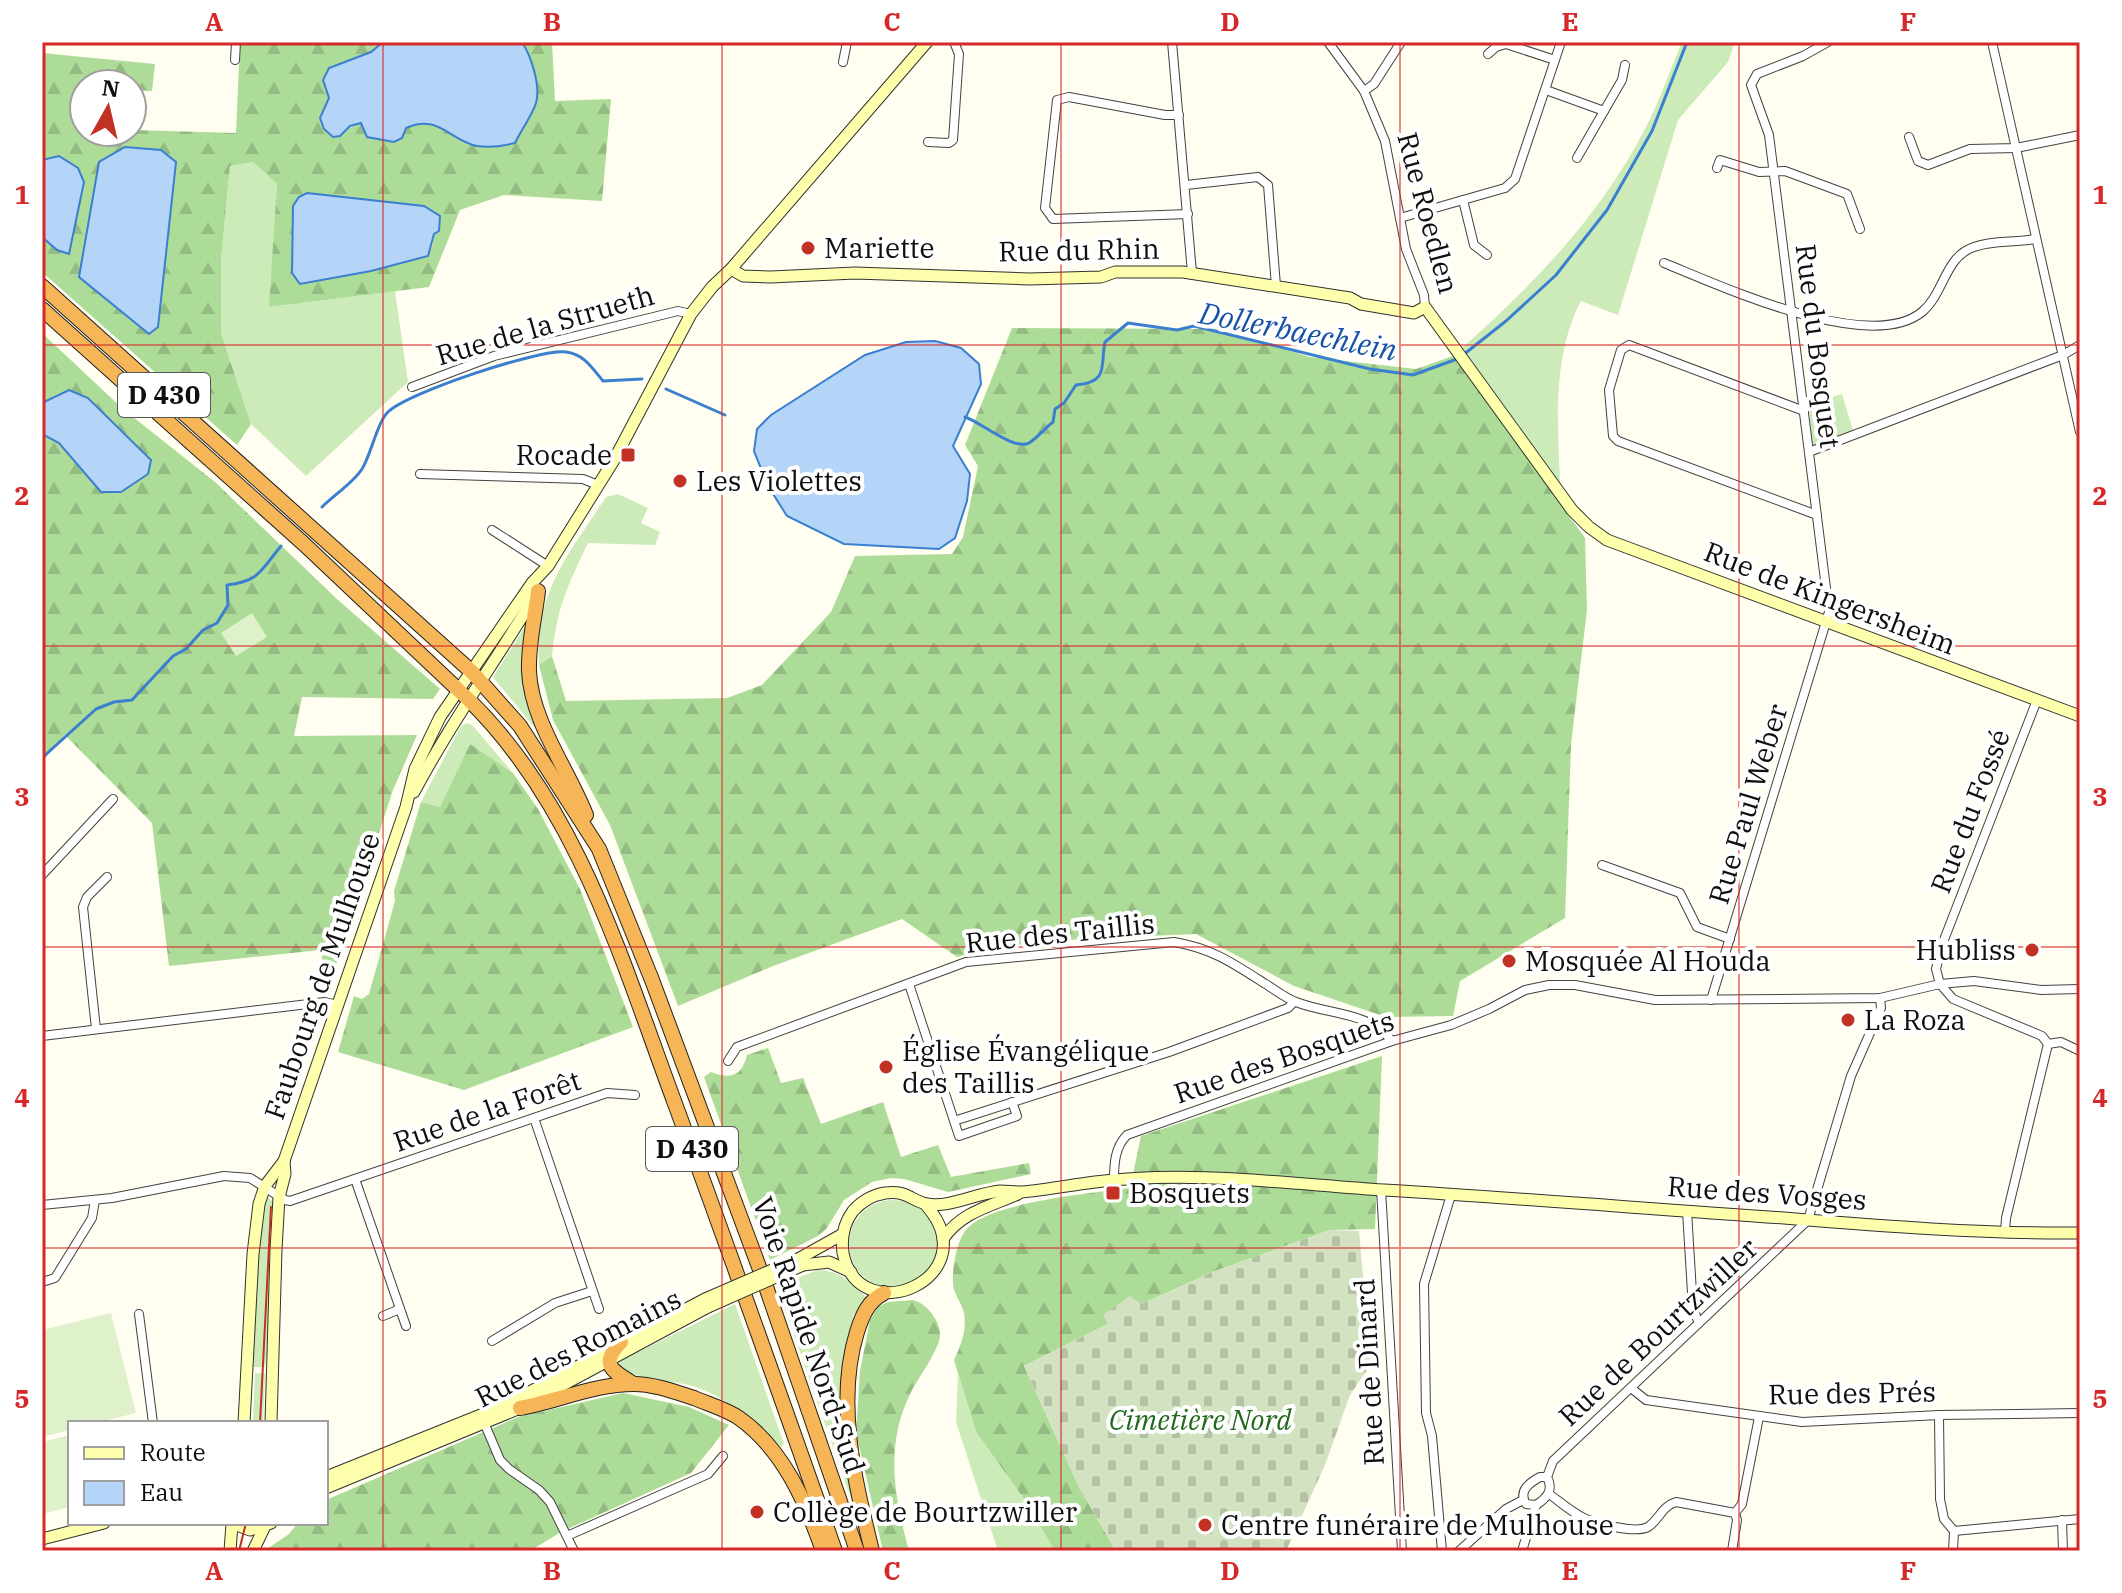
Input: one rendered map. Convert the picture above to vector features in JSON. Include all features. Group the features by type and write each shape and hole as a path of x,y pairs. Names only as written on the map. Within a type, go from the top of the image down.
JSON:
{"highway":[{"name":"D 430","path":"42,286 477,677"},
{"name":"D 430","path":"42,309 314,554 464,695"},
{"path":"538,591 530,651 531,684 540,715 574,785 599,849"},
{"name":"Voie Rapide Nord-Sud","path":"477,677 520,726 599,849 652,980 757,1261 857,1551"},
{"name":"Voie Rapide Nord-Sud","path":"464,695 520,759 550,804 605,918 745,1291 835,1551"},
{"path":"872,1551 850,1445 847,1393 851,1351 862,1316 875,1297 884,1293"},
{"path":"621,1342 609,1354 608,1360 615,1373 634,1384"},
{"path":"520,1408 590,1390 634,1384 677,1392 738,1417 779,1458 798,1490 823,1551"}],"main road":[{"name":"Faubourg de Mulhouse","path":"284,1161 426,743 538,591 548,566 614,460 691,314 927,42"},
{"name":"Rue du Rhin","path":"731,269 743,276 771,277 855,273 1029,279 1101,277 1115,272 1192,273 1350,298 1361,304 1414,313 1425,307"},
{"name":"Rue Roedlen","path":"1425,307 1572,510"},
{"name":"Rue de Kingersheim","path":"1572,510 1607,540 2080,716"},
{"name":"Faubourg de Mulhouse","path":"477,677 532,583 548,566"},
{"path":"244,1421 253,1254 259,1204 265,1186 284,1161"},
{"path":"271,1421 279,1197 285,1174 284,1161"},
{"name":"Rue des Vosges","path":"1023,1192 1114,1180 1219,1179 1808,1220 2005,1232 2080,1233"},
{"path":"925,1204 957,1201 998,1191 1023,1192"},
{"path":"943,1239 954,1224 976,1210 1023,1192"},
{"path":"902,1193 925,1204 940,1226 943,1239 939,1265 931,1276 910,1291 884,1293 871,1289 851,1272 845,1260 843,1234 854,1211 875,1196 902,1193"},
{"name":"Rue des Romains","path":"328,1487 483,1419 621,1342 801,1262 843,1234"},
{"name":"Rue des Romains","path":"801,1262 829,1262 851,1272"},
{"name":"Rue des Romains","path":"328,1476 520,1408 707,1303"},
{"path":"42,1539 96,1525"},
{"path":"230,1551 232,1525"},
{"path":"237,1525 250,1530 267,1525"},
{"path":"253,1551 267,1525"}],"street":[{"path":"235,60 236,42"},
{"path":"843,62 847,42"},
{"path":"928,142 949,143 953,140 959,54 954,42"},
{"path":"1172,42 1192,273"},
{"name":"Rue Roedlen","path":"1328,42 1364,91 1385,141 1400,218 1425,307"},
{"path":"1364,91 1374,84 1401,42"},
{"path":"1400,218 1505,188 1515,179 1561,42"},
{"name":"Rue du Bosquet","path":"1827,622 1829,612 1769,135 1751,91 1752,79 1765,70 1803,56 1828,42"},
{"path":"1992,42 2080,432"},
{"path":"1488,54 1506,44 1555,60"},
{"path":"1577,158 1622,80 1625,65"},
{"path":"1546,90 1604,111"},
{"path":"1179,115 1069,97 1057,100 1045,208 1053,219 1188,214"},
{"path":"1909,137 1918,161 1928,165 1970,149 2016,148 2080,135"},
{"path":"1717,168 1720,160 1759,172 1785,171 1847,194 1860,229"},
{"path":"1186,185 1258,177 1268,185 1276,286"},
{"path":"1463,200 1474,245 1487,255"},
{"path":"1664,263 1792,313 1863,325 1892,324 1911,319 1922,312 1934,299 1956,258 1970,248 1987,243 2035,239"},
{"name":"Rue de la Strueth","path":"412,387 494,356 678,311 691,314"},
{"path":"1804,411 1629,345 1621,350 1609,390 1613,436 1618,441 1817,515"},
{"path":"1809,452 2063,355 2080,345"},
{"path":"420,474 583,479 598,485"},
{"path":"492,530 548,566"},
{"name":"Rue Paul Weber","path":"1711,1000 1827,622"},
{"name":"Rue du Fossé","path":"1940,984 1936,969 1942,945 2037,700"},
{"path":"42,875 113,799"},
{"path":"1602,865 1680,893 1697,927 1730,939"},
{"path":"96,1029 83,907 87,897 107,877"},
{"name":"Rue des Taillis","path":"728,1061 737,1047 966,962 1174,942 1199,946 1229,961 1294,1002 1360,1018 1383,1029 1392,1041"},
{"name":"Rue des Bosquets","path":"1114,1180 1116,1154 1120,1142 1127,1135 1392,1041 1457,1023 1525,990 1549,985 1575,985 1655,1000 1880,998 1940,984 1974,981 2041,990 2080,989"},
{"path":"909,984 959,1136 1017,1116 1012,1102"},
{"path":"1940,984 1953,999 2042,1036 2048,1044"},
{"name":"Rue de Bourtzwiller","path":"1547,1477 1553,1461 1808,1220 1851,1076 1881,1008 1880,998"},
{"path":"42,1036 325,1002 338,1005"},
{"path":"954,1121 1169,1052 1288,1008 1294,1002"},
{"path":"2048,1044 2061,1042 2080,1051"},
{"path":"2005,1232 2048,1044"},
{"name":"Rue de la Forêt","path":"279,1197 290,1201 298,1199 607,1093 635,1095"},
{"path":"534,1118 599,1309"},
{"path":"42,1205 95,1200 240,1175 265,1186 279,1197"},
{"path":"355,1179 406,1326"},
{"name":"Rue de Dinard","path":"1381,1189 1402,1551"},
{"path":"1442,1551 1432,1436 1426,1413 1424,1284 1451,1195"},
{"path":"42,1282 55,1278 92,1218 95,1200"},
{"path":"1687,1211 1693,1309 1699,1323"},
{"path":"492,1341 555,1303 592,1291"},
{"path":"383,1316 400,1309"},
{"path":"139,1314 153,1421"},
{"name":"Rue des Prés","path":"1631,1388 1646,1400 1802,1422 1939,1415 2080,1413"},
{"path":"1939,1415 1940,1499 1944,1519 1954,1531 1953,1551"},
{"path":"1735,1513 1742,1504 1759,1417"},
{"path":"483,1419 500,1460 550,1502 574,1551"},
{"path":"567,1536 708,1474 723,1456"},
{"path":"1522,1551 1536,1505 1549,1494 1551,1484 1547,1477 1530,1482 1524,1490 1523,1500 1526,1504 1536,1505"},
{"path":"1549,1494 1581,1517 1628,1528 1648,1527 1668,1505 1676,1502 1735,1513"},
{"path":"1459,1551 1506,1509 1523,1500"},
{"path":"1732,1551 1737,1520 1735,1513"},
{"path":"1954,1531 2080,1519"},
{"path":"2062,1520 2063,1551"}],"green space":[{"path":"240,42 383,42 371,52 329,68 323,80 340,136 361,124 406,128 427,124 451,132 461,141 515,143 523,126 527,50 522,42 552,42 555,101 611,99 602,201 504,195 460,210 429,287 269,307 277,184 253,162 230,166 221,260 221,333 251,424 237,445 42,272 42,237 57,250 59,156 42,160 42,53 155,64 152,91 148,91 148,68 68,68 68,148 148,148 148,130 236,133","holes":["161,150 176,161 158,327","293,206 434,234 432,247"]},
{"path":"1682,42 1735,42 1728,62 1678,120 1618,315 1581,301 1571,325 1564,349 1558,401 1561,505 1453,356 1535,278 1607,192 1646,127"},
{"path":"253,162 277,184 270,307 395,291 408,382 306,476 251,424 221,333 221,260 230,166"},
{"path":"1012,328 1216,329 1310,357 1416,369 1453,356 1585,538 1587,610 1571,744 1565,918 1460,981 1453,1016 1386,1017 1294,986 1196,934 993,947 957,957 902,919 773,966 678,1006 610,825 553,720 539,665 552,656 566,701 727,698 762,685 831,612 855,556 952,554 963,537 978,466 965,445"},
{"path":"42,333 123,409 215,482 338,600 440,689 433,699 302,697 294,736 417,735 393,790 329,986 320,950 169,966 152,823 65,735 42,762 42,434 59,443 88,478 69,390 42,403"},
{"path":"1842,394 1853,431 1812,447 1809,404"},
{"path":"618,494 648,508 641,523 660,532 655,545 588,543 564,598 552,656 539,665 542,616 557,575 606,497"},
{"path":"252,613 267,637 236,656 221,633"},
{"path":"527,625 543,738 493,677"},
{"path":"467,723 513,773 470,745 440,807 421,802 461,726"},
{"path":"470,744 513,773 538,809 580,889 633,1027 464,1090 338,1052 354,996 362,999 369,994 395,901 394,891 421,802 440,807"},
{"path":"768,1048 781,1083 803,1078 821,1124 883,1102 901,1157 938,1145 951,1177 1029,1163 1031,1174 948,1192 904,1179 872,1182 844,1200 827,1228 818,1236 770,1260 704,1077 711,1072 724,1076 735,1074 742,1068 747,1055"},
{"path":"1382,1056 1375,1229 1330,1230 1210,1273 1142,1304 1024,1366 1080,1489 1116,1551 1055,1551 1022,1496 976,1432 954,1360 963,1337 965,1319 954,1288 953,1271 965,1231 977,1221 1017,1206 1130,1188 1141,1136"},
{"path":"267,1197 274,1202 269,1356 266,1357 265,1367 251,1367 256,1255 264,1199"},
{"path":"893,1200 910,1203 924,1213 934,1227 937,1244 934,1261 924,1275 910,1285 893,1288 876,1285 862,1275 852,1261 849,1244 852,1227 862,1213 876,1203"},
{"name":"Cimetière Nord","path":"1330,1230 1359,1231 1371,1364 1350,1395 1325,1465 1286,1551 1116,1551 1080,1489 1024,1366 1108,1324 1103,1315 1130,1296 1142,1304 1210,1273"},
{"path":"818,1270 839,1275 866,1297 853,1316 847,1345 846,1452 855,1510 777,1286"},
{"path":"913,1300 932,1314 940,1336 903,1410 895,1450 896,1490 909,1551 883,1551 856,1432 860,1371 870,1320 878,1307 888,1302"},
{"path":"735,1304 784,1444 781,1447 738,1410 715,1395 689,1385 641,1376 620,1365 620,1361"},
{"path":"111,1313 136,1413 104,1421 68,1421 68,1430 42,1437 42,1330"},
{"path":"255,1373 265,1374 263,1421 253,1421"},
{"path":"958,1374 976,1432 1022,1496 1055,1551 998,1551 956,1422"},
{"path":"623,1393 689,1407 729,1425 691,1473 561,1532 530,1551 264,1551 289,1534 296,1525 328,1525 328,1499 518,1417"},
{"path":"68,1436 68,1508 42,1514 42,1442"}],"water":[{"path":"383,42 522,42 534,71 537,96 532,113 515,143 477,146 427,124 406,128 402,138 394,142 367,137 361,123 333,137 324,129 320,118 329,98 323,80 329,68 371,52"},
{"path":"123,148 137,148 161,150 176,162 158,327 149,334 79,277 99,162"},
{"path":"59,156 78,168 84,182 69,254 57,250 42,237 42,160"},
{"path":"307,193 424,206 440,216 439,231 434,234 428,256 371,271 300,284 292,273 293,206 299,197"},
{"path":"935,341 961,348 979,364 981,384 953,446 970,474 967,501 955,538 939,549 844,544 787,516 768,486 754,451 757,429 771,415 865,355 906,342"},
{"path":"69,390 88,398 151,460 148,474 121,492 101,492 59,443 42,434 42,403"}],"waterway":[{"name":"Dollerbaechlein","path":"1463,355 1556,275 1607,210 1652,131 1687,42"},
{"name":"Dollerbaechlein","path":"965,417 1015,443 1029,443 1053,422 1055,409 1064,403 1076,385 1099,376 1105,342 1128,323 1177,330 1194,326 1370,369 1413,375 1457,359"},
{"name":"Dollerbaechlein","path":"322,507 362,469 387,413 444,384 530,357 566,352 583,359 603,381 642,379"},
{"name":"Dollerbaechlein","path":"666,389 725,415"},
{"name":"Dollerbaechlein","path":"42,758 96,709 114,702 132,700 173,656 186,649 203,630 217,623 228,605 227,585 253,577 281,546"}],"tram line":[{"path":"260,1421 271,1207"},
{"path":"239,1551 246,1525"}],"place":[{"name":"Mariette","path":"808,248"},
{"name":"Rocade","path":"628,455"},
{"name":"Les Violettes","path":"680,481"},
{"name":"Hubliss","path":"2032,950"},
{"name":"Mosquée Al Houda","path":"1509,961"},
{"name":"La Roza","path":"1848,1020"},
{"name":"Église Évangélique des Taillis","path":"886,1067"},
{"name":"Bosquets","path":"1113,1193"},
{"name":"Collège de Bourtzwiller","path":"757,1512"},
{"name":"Centre funéraire de Mulhouse","path":"1205,1525"}]}
